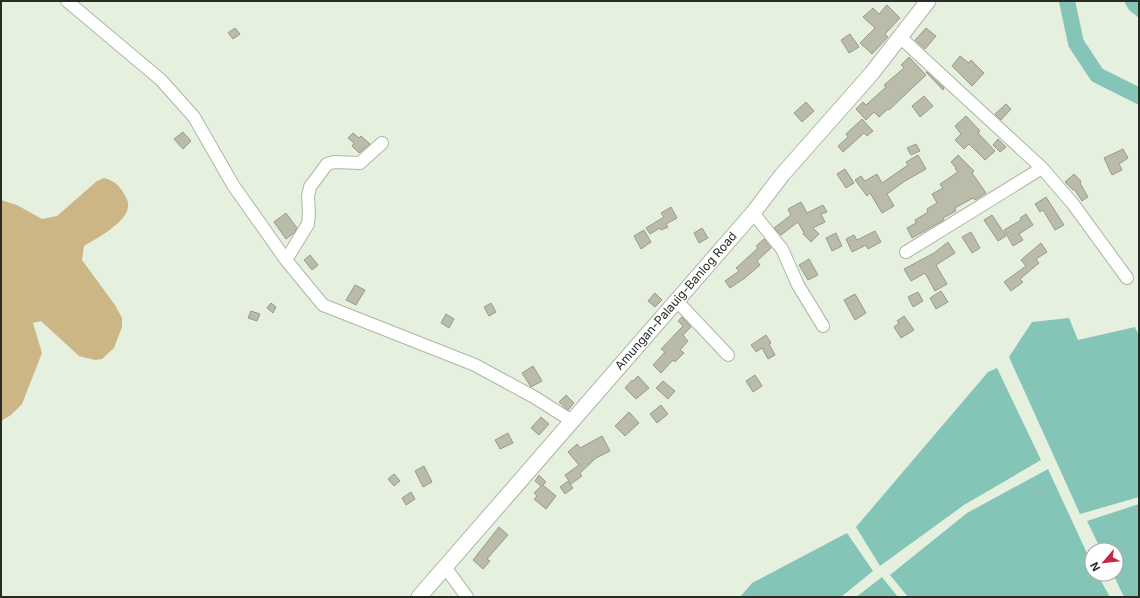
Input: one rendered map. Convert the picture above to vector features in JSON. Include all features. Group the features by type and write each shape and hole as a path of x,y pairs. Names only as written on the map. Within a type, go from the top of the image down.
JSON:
{"main road":[{"name":"Amungan-Palauig-Banlog Road","path":"419,597 753,213 782,176 872,73 928,1"}],"street":[{"path":"66,1 161,80 194,117 233,186 286,260 323,305 475,365 572,421"},
{"path":"900,37 1042,168 1073,204 1127,278"},
{"path":"286,260 308,224 308,196 310,188 327,164 334,162 360,164 382,143"},
{"path":"906,252 1042,168"},
{"path":"753,213 782,249 798,285 823,326"},
{"path":"676,300 728,354"},
{"path":"445,567 467,597"}],"shaded area":[{"path":"104,178 117,184 121,189 128,201 127,210 124,217 118,223 104,234 84,246 82,260 115,305 122,318 122,327 114,348 102,359 95,360 79,356 41,321 33,323 42,353 22,404 11,415 1,421 1,200 17,205 42,219 57,216 97,181"}],"water":[{"path":"1124,1 1139,1 1139,18 1129,10"},
{"path":"1069,318 1078,340 1135,327 1139,336 1139,497 1080,514 1009,357 1032,322"},
{"path":"997,368 1041,460 964,505 880,566 856,527 988,372"},
{"path":"1048,469 1084,547 1084,582 1102,582 1110,597 908,597 890,575 967,513"},
{"path":"1139,504 1139,597 1124,597 1117,582 1124,582 1124,542 1097,542 1087,521"},
{"path":"847,533 873,571 841,597 740,597 752,583"},
{"path":"882,577 898,597 856,597"}],"building":[{"path":"887,5 900,18 885,34 888,37 872,54 860,43 875,28 863,17 873,8 879,14"},
{"path":"235,28 240,34 233,39 228,33"},
{"path":"926,28 936,36 925,49 915,40"},
{"path":"850,34 859,47 849,53 841,40"},
{"path":"960,56 969,63 971,60 984,73 972,86 952,66"},
{"path":"909,57 926,75 889,110 888,109 879,117 874,112 866,120 856,109 863,102 866,105 886,87 884,85 904,68 901,65"},
{"path":"926,72 944,88 943,90"},
{"path":"924,96 933,106 920,117 912,106"},
{"path":"806,102 814,111 802,122 794,113"},
{"path":"1006,104 1011,109 1001,120 995,114"},
{"path":"966,116 980,131 978,133 995,151 985,160 969,144 964,149 955,140 961,134 955,126"},
{"path":"862,119 873,131 867,136 864,133 843,152 838,146 848,137 846,134"},
{"path":"183,132 191,141 183,149 174,139"},
{"path":"353,133 359,138 361,136 370,144 359,153 352,146 354,143 348,138"},
{"path":"998,139 1006,147 1000,152 993,145"},
{"path":"916,144 920,151 911,155 907,148"},
{"path":"1123,149 1128,158 1119,164 1122,170 1112,175 1104,158"},
{"path":"918,155 926,169 905,181 887,194 894,206 882,213 870,193 867,196 855,180 861,176 865,181 877,174 882,183 908,165 906,162"},
{"path":"958,155 974,171 972,173 986,193 975,200 973,198 955,208 956,211 943,218 944,220 912,238 907,228 916,223 915,220 928,212 927,209 937,203 932,194 943,188 940,184 958,172 951,162"},
{"path":"845,169 854,183 846,188 837,174"},
{"path":"1074,174 1081,181 1080,183 1088,197 1082,201 1074,189 1073,190 1065,182"},
{"path":"1046,197 1064,225 1055,230 1043,210 1040,212 1035,204"},
{"path":"801,202 807,213 823,205 827,212 821,214 825,222 813,228 819,234 811,242 803,234 804,233 798,222 781,235 774,228 791,215 788,209"},
{"path":"671,207 677,218 666,224 668,227 661,230 660,228 650,234 646,228 664,217 661,213"},
{"path":"286,213 297,228 294,233 286,239 274,222"},
{"path":"1026,214 1033,225 1019,234 1023,240 1013,246 1004,230 1021,220 1020,218"},
{"path":"992,215 1006,236 998,241 984,220"},
{"path":"702,228 708,238 699,243 694,233"},
{"path":"644,230 651,242 641,249 634,236"},
{"path":"875,231 881,242 868,249 866,245 852,252 846,239 854,235 857,240"},
{"path":"971,232 980,248 972,253 962,237"},
{"path":"836,233 842,246 832,251 826,238"},
{"path":"764,239 771,248 757,261 760,265 730,288 725,281 739,271 736,268 758,248 756,246"},
{"path":"948,242 955,253 936,265 947,284 935,291 925,273 911,281 904,269 934,253"},
{"path":"1041,243 1047,252 1036,259 1039,263 1020,279 1023,282 1011,291 1004,282 1026,266 1021,260"},
{"path":"310,255 318,265 312,270 304,260"},
{"path":"809,259 818,275 808,280 799,265"},
{"path":"355,285 365,290 356,305 346,300"},
{"path":"941,291 948,302 936,309 930,298"},
{"path":"918,292 923,301 913,307 908,297"},
{"path":"655,293 662,300 655,307 648,301"},
{"path":"855,294 866,313 855,320 844,300"},
{"path":"271,303 276,307 273,313 267,308"},
{"path":"491,303 496,312 489,316 484,307"},
{"path":"251,311 260,314 257,321 248,318"},
{"path":"446,314 454,319 449,328 441,323"},
{"path":"904,316 914,330 901,338 894,327 899,323 897,321"},
{"path":"682,317 691,327 683,335 688,341 680,350 684,353 675,362 673,360 661,373 653,365 665,352 661,349 683,326 678,321"},
{"path":"766,335 771,343 769,344 775,355 768,359 762,348 756,352 751,345"},
{"path":"533,366 542,381 531,387 522,373"},
{"path":"755,375 762,386 753,392 746,381"},
{"path":"638,376 649,388 636,399 625,388"},
{"path":"663,381 675,391 668,399 656,388"},
{"path":"566,395 574,403 568,410 559,402"},
{"path":"661,405 668,414 657,423 650,414"},
{"path":"629,412 639,423 625,436 615,426"},
{"path":"541,417 549,424 539,435 531,428"},
{"path":"508,433 513,443 500,449 495,440"},
{"path":"602,436 610,451 596,458 580,473 582,476 571,484 565,475 579,465 568,452 577,444 580,448"},
{"path":"424,466 432,482 423,487 415,471"},
{"path":"394,474 400,481 394,486 388,479"},
{"path":"539,475 546,482 543,485 556,496 546,509 534,499 537,496 534,493 541,486 535,481"},
{"path":"568,481 573,488 565,494 560,487"},
{"path":"411,492 415,499 406,505 402,498"},
{"path":"499,527 508,535 487,559 490,561 483,569 473,560"}],"waterway":[{"path":"1067,1 1076,43 1097,75 1139,96"}]}
